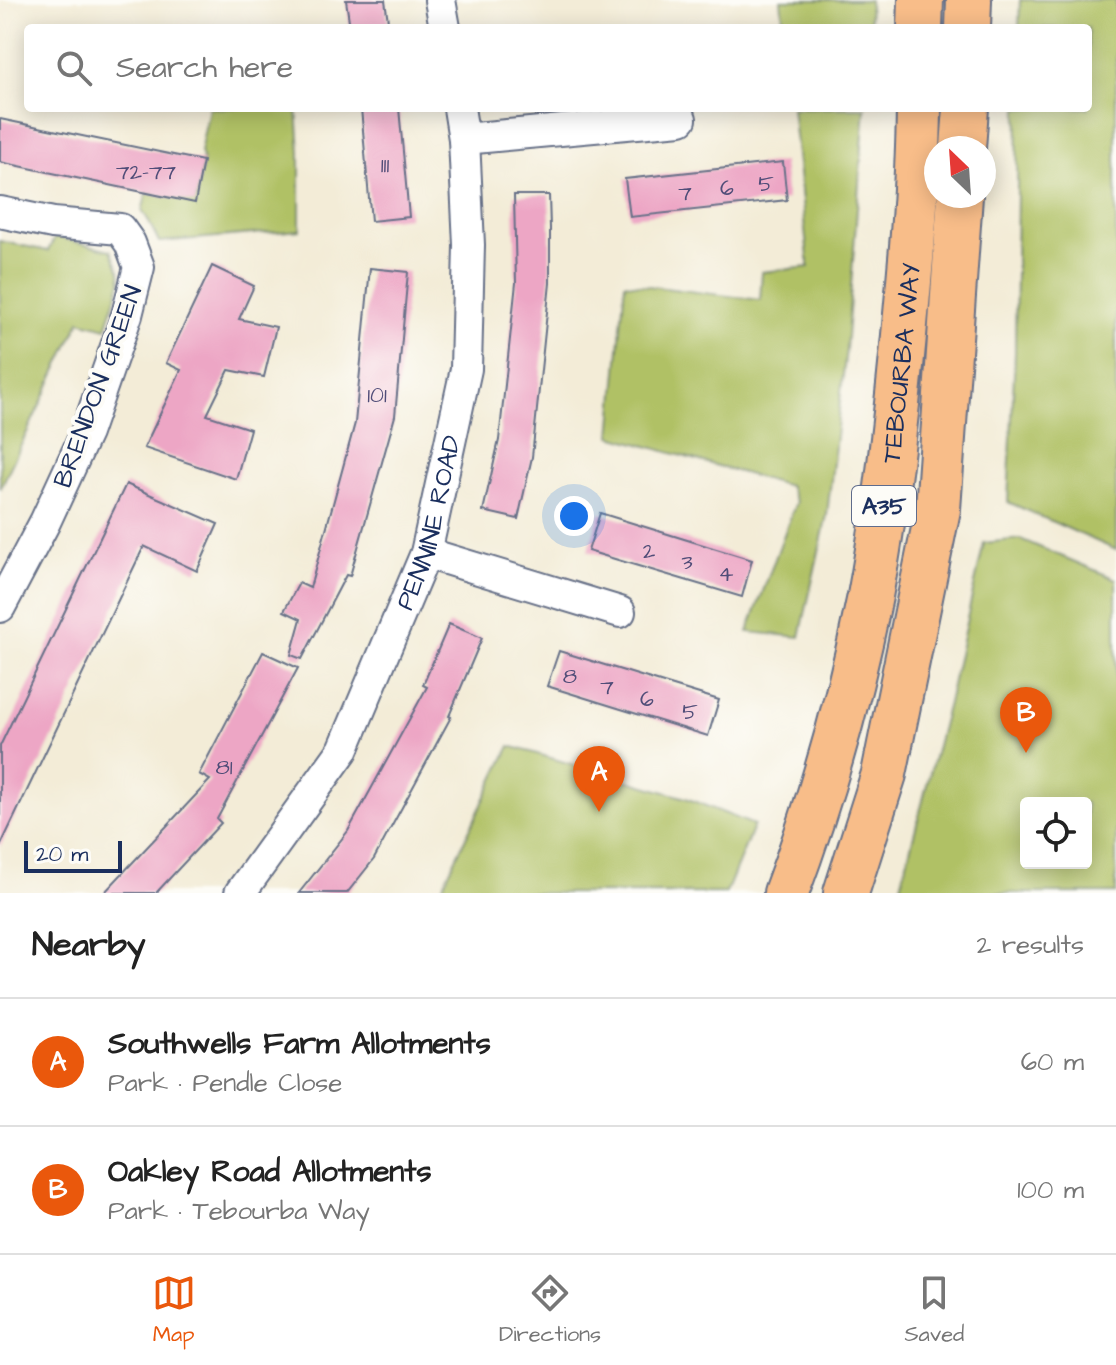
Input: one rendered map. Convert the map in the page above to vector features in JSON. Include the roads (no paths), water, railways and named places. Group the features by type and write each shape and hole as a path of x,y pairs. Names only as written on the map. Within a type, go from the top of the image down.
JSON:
{"main road":[{"path":"920,24 921,0"},
{"path":"968,24 969,0"},
{"name":"TEBOURBA WAY","path":"786,893 839,730 870,596 891,460 909,290 919,112"},
{"path":"964,136 966,112"},
{"name":"TEBOURBA WAY","path":"846,893 884,774 938,509 959,208"}],"street":[{"path":"440,0 444,24"},
{"name":"PENNINE ROAD","path":"240,893 343,750 426,553 466,369 469,245 464,139 460,112"},
{"path":"464,139 681,119"},
{"name":"BRENDON GREEN","path":"0,212 53,223 120,229 130,243 139,267 127,315 86,433 45,522 0,607"},
{"path":"426,553 620,612"}],"place":[{"name":"Oakley Road Allotments","path":"1026,753"},
{"name":"Southwells Farm Allotments","path":"599,812"}]}
